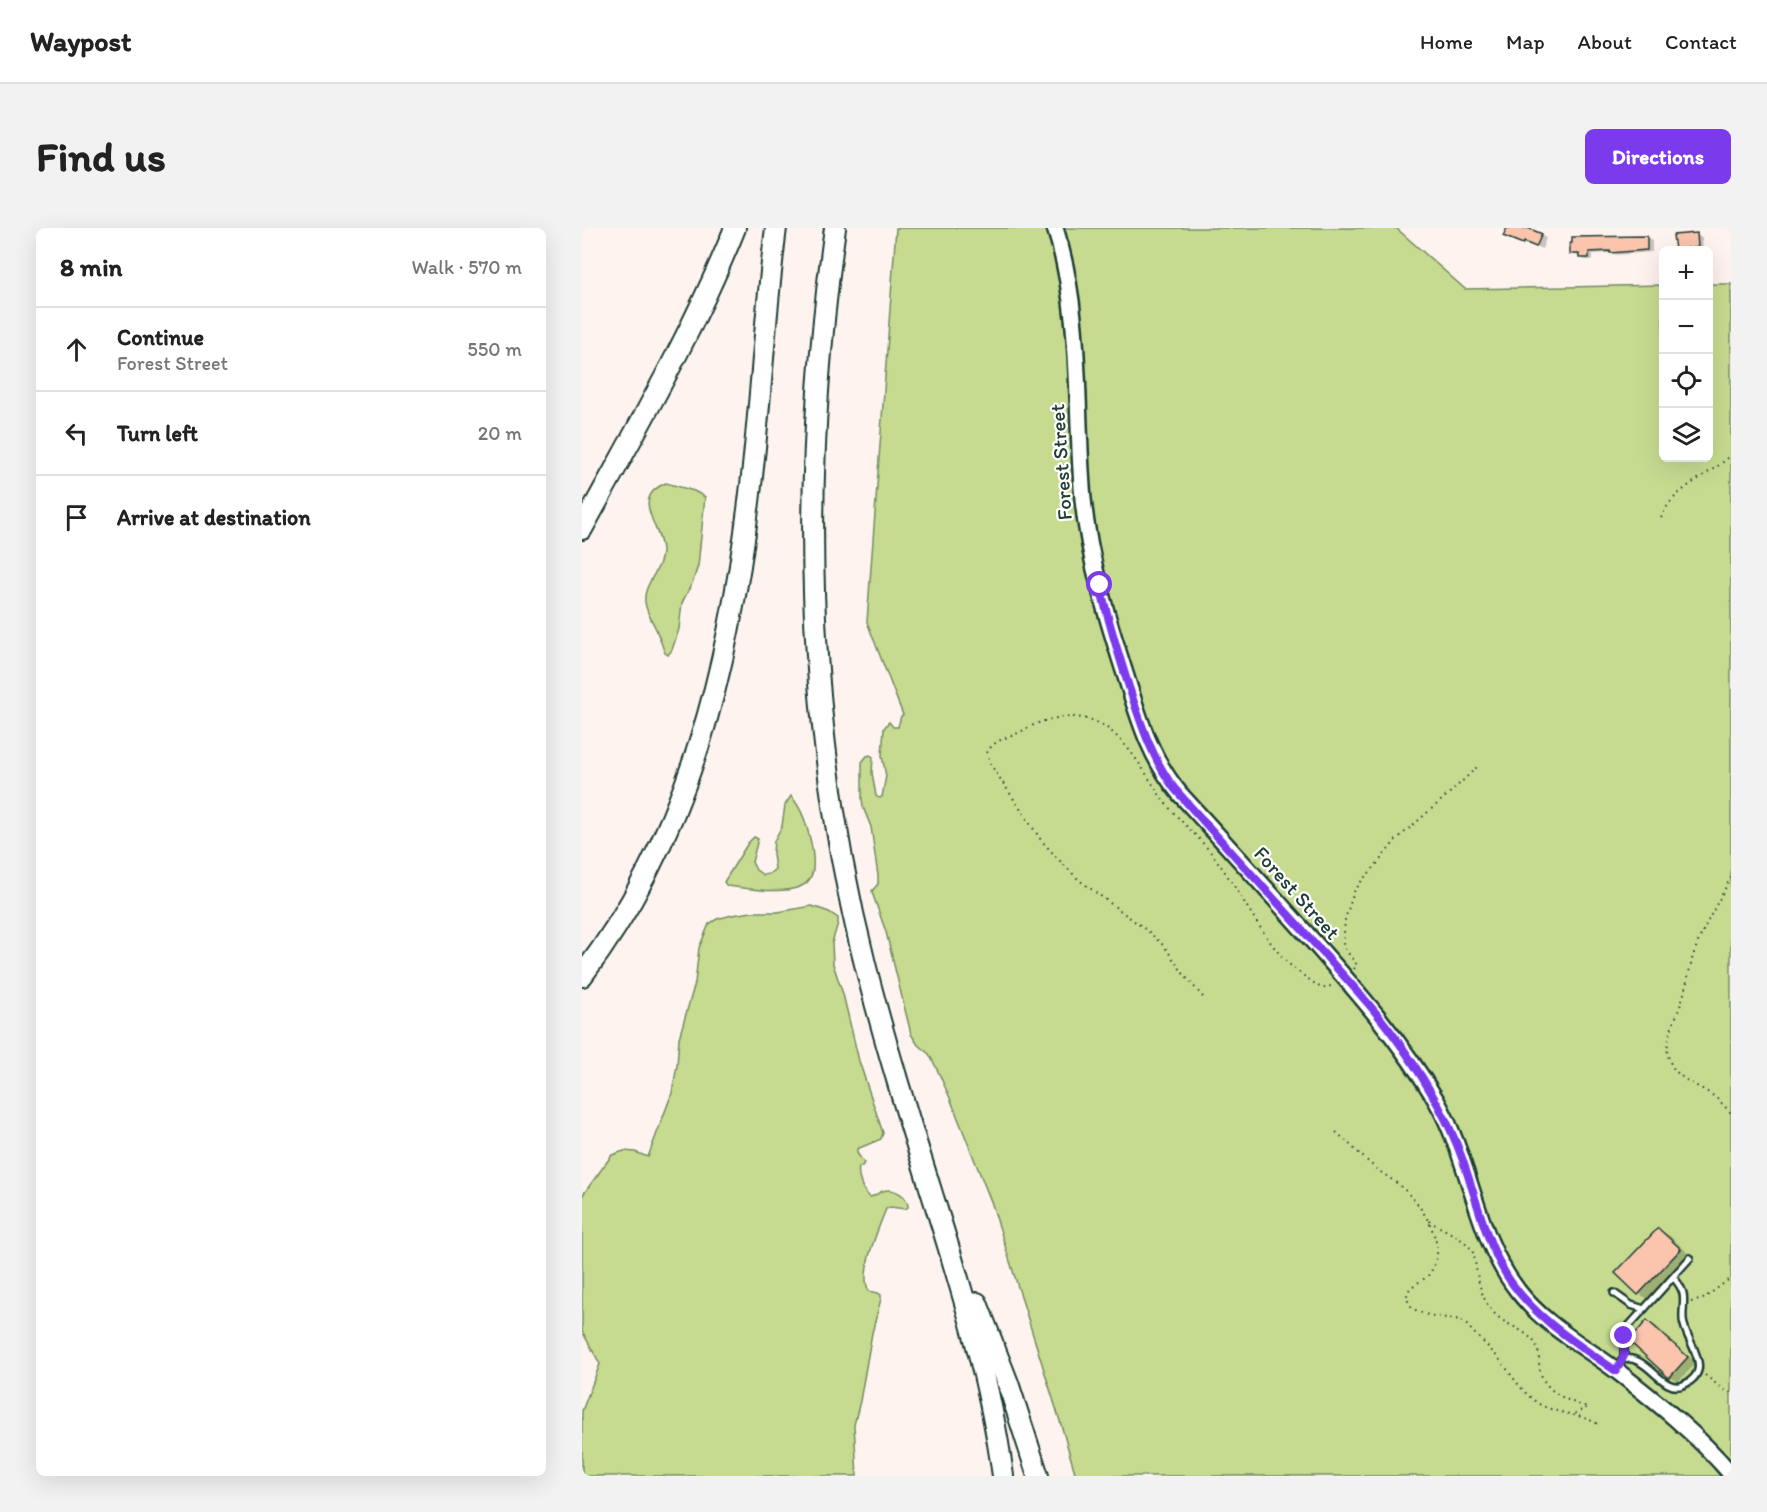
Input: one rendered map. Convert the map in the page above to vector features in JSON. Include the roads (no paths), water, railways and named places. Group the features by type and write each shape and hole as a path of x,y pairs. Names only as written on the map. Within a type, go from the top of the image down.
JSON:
{"highway":[{"path":"582,529 684,341 735,228"},
{"path":"582,976 621,920 656,856 685,789 710,710 729,628 746,525 776,228"},
{"path":"835,228 820,368 814,529 814,601 821,706 835,821 854,918 876,1009 976,1339 992,1408 1003,1476"},
{"path":"922,1161 1008,1383 1038,1476"}],"street":[{"name":"Forest Street","path":"1055,228 1065,262 1074,320 1087,532 1106,611 1148,743 1159,765 1174,788 1345,977 1403,1049 1436,1101 1461,1156 1490,1242 1507,1276 1519,1293 1538,1312 1584,1348 1619,1365 1687,1428 1731,1474"}],"lane":[{"path":"1619,1365 1627,1328 1690,1258"},
{"path":"1619,1365 1630,1358 1639,1360 1665,1383 1674,1387 1686,1384 1698,1370 1696,1352 1683,1321 1685,1304 1683,1293 1673,1277"},
{"path":"1614,1293 1631,1305 1644,1309"}]}
